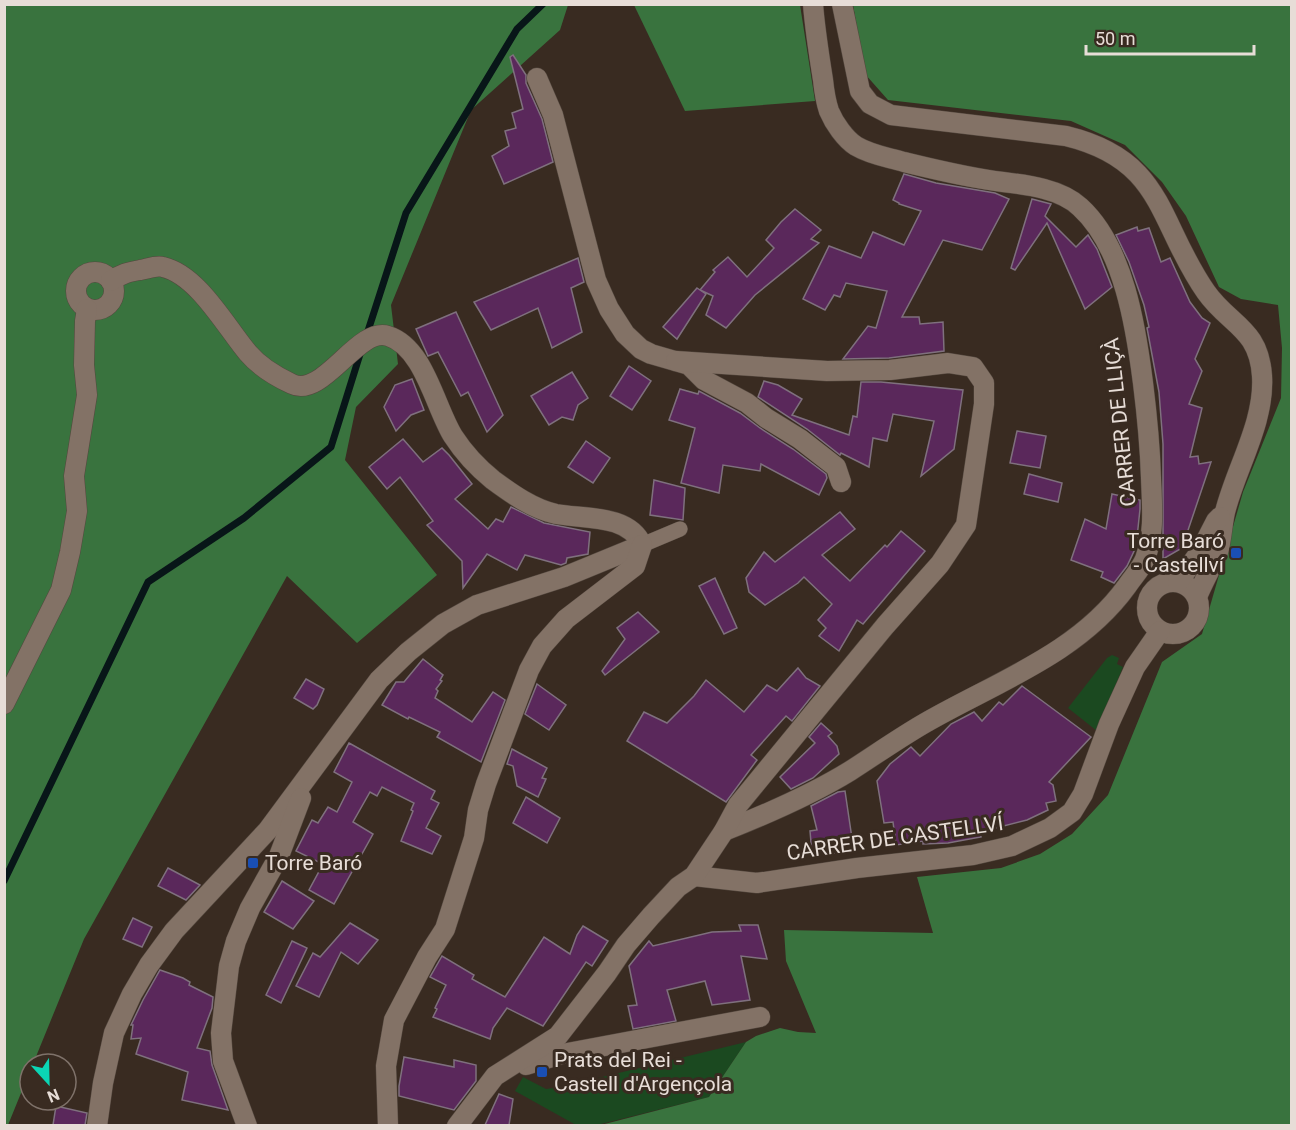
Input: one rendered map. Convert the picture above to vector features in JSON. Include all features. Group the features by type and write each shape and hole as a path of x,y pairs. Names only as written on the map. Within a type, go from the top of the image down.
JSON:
{"street":[{"name":"CARRER DE LLIÇÀ","path":"724,831 756,819 840,776 915,729 1038,663 1070,643 1101,618 1144,562 1152,530 1154,510 1150,440 1139,350 1122,281 1110,251 1096,226 1079,206 1053,192 1027,185 952,175 872,154 853,144 829,111 820,63 813,4"},
{"path":"842,4 857,84 870,104 891,115 1066,136 1087,141 1124,161 1150,188 1164,210 1189,265 1207,294 1243,327 1254,342 1261,366 1262,390 1247,450 1225,513 1218,551 1197,597"},
{"path":"537,78 552,115 596,280 609,309 625,334 641,349 662,358 689,365 704,380 747,403 836,467 841,482"},
{"path":"111,281 122,273 162,266 183,277 199,292 248,353 262,366 295,386 307,386 370,338 385,334 399,340 412,353 422,369 452,435 466,455 482,470 530,505 556,514 602,520 624,527 639,538 642,545 635,566 566,619 542,646 529,670 486,783 478,810 474,838 445,929 427,957 394,1020 386,1066 388,1125"},
{"path":"92,272 103,273 111,281 114,292 109,303 99,310 87,309 78,300 76,288 82,277 92,272"},
{"path":"4,705 61,590 70,552 77,511 74,476 87,395 84,365 87,309"},
{"path":"457,1125 495,1076 558,1036 645,923 678,887 694,876 738,806 885,626 940,564 966,525 984,404 984,383 973,367 948,363 890,370 827,371 676,361"},
{"path":"1144,562 1170,583 1186,585 1197,597 1198,614 1190,628 1175,634 1160,631 1153,626 1146,611 1150,595 1170,583 1200,552 1216,521 1225,513"},
{"path":"97,1125 102,1083 114,1033 148,965 174,931 268,830 379,681 408,652 443,624 477,605 564,577 680,529"},
{"name":"CARRER DE CASTELLVÍ","path":"694,876 757,883 848,869 972,855 1012,846 1050,828 1072,812 1083,794 1109,724 1135,667 1160,631"},
{"path":"247,1125 223,1061 221,1033 229,966 236,941 250,908 279,856 306,781"},
{"path":"495,1076 561,1054 760,1017"}],"green space":[{"path":"5,5 568,5 560,30 471,110 391,305 398,364 356,407 345,460 437,575 357,643 287,576 84,939 38,1052 18,1052 18,1100 8,1125 5,1126"},
{"path":"634,5 800,5 815,101 685,111"},
{"path":"853,5 1291,5 1291,1125 597,1126 709,1097 746,1042 756,1036 780,1028 816,1033 786,961 784,930 933,933 917,877 1001,868 1040,854 1072,834 1108,795 1162,662 1202,634 1243,492 1281,398 1282,348 1278,305 1241,299 1219,287 1186,216 1162,182 1125,145 1071,121 888,100 865,74"},
{"path":"1112,655 1119,658 1117,664 1123,667 1097,731 1068,708 1107,658"},
{"path":"746,1042 709,1097 597,1125 576,1125 515,1091 523,1077 546,1089 561,1087"}],"building":[{"path":"513,55 526,75 526,83 542,119 553,162 504,184 492,156 509,146 505,131 516,128 512,113 523,109 510,57"},
{"path":"904,174 936,183 995,193 1009,199 982,250 943,240 902,317 919,317 920,324 943,322 944,351 889,358 843,359 868,326 876,328 887,291 846,283 840,297 834,295 825,310 803,299 829,246 861,258 873,232 904,245 921,211 893,200"},
{"path":"1032,199 1051,204 1045,216 1076,247 1088,235 1097,249 1112,287 1085,309 1047,223 1015,270 1011,268"},
{"path":"795,209 821,230 811,239 819,243 755,295 726,328 706,315 713,296 700,290 715,272 713,270 728,257 747,277 774,248 766,240"},
{"path":"1137,227 1138,231 1149,228 1161,262 1170,258 1190,302 1202,318 1210,323 1195,359 1202,371 1189,404 1202,408 1190,457 1198,456 1199,464 1211,462 1182,548 1163,559 1163,444 1159,392 1144,305 1129,262 1116,235"},
{"path":"578,258 584,282 571,288 582,332 552,348 538,308 491,330 474,302"},
{"path":"697,288 706,294 677,339 663,327"},
{"path":"456,312 503,415 487,432 468,392 461,396 438,352 428,356 416,329"},
{"path":"629,366 651,381 632,410 610,396"},
{"path":"572,372 588,398 578,405 573,420 562,417 549,425 531,396"},
{"path":"412,379 424,410 411,415 396,431 384,407 395,385"},
{"path":"764,381 778,385 802,399 792,415 849,435 853,416 857,417 861,382 963,390 954,449 921,476 934,421 893,414 887,441 873,438 869,467 841,453 840,455 807,429 758,397"},
{"path":"680,389 698,394 699,391 740,413 826,474 827,478 819,495 761,464 760,471 723,465 719,493 681,483 695,428 669,420"},
{"path":"1017,431 1046,436 1040,468 1010,463"},
{"path":"403,439 423,462 442,448 449,455 472,484 455,499 488,529 496,519 503,522 511,507 544,523 590,532 588,554 567,558 566,563 561,565 525,555 517,570 487,554 463,588 462,561 427,525 433,521 400,477 387,489 369,467"},
{"path":"586,441 610,458 593,483 568,467"},
{"path":"1029,474 1062,483 1058,502 1024,494"},
{"path":"654,480 685,488 683,520 650,515"},
{"path":"1112,494 1140,500 1136,547 1127,566 1114,583 1101,577 1103,572 1071,560 1085,519 1106,529"},
{"path":"840,512 855,529 822,555 850,581 901,531 925,551 863,624 857,620 839,651 819,636 826,628 818,620 832,604 804,577 765,605 749,592 746,578 764,552 775,562"},
{"path":"715,578 737,628 724,634 699,586"},
{"path":"638,612 659,632 605,675 602,671 625,639 617,628"},
{"path":"423,659 443,675 436,689 438,691 435,698 472,722 493,692 505,700 481,762 437,737 440,732 382,705 396,682 404,682"},
{"path":"798,668 806,678 820,686 792,721 786,716 751,755 757,760 726,802 627,741 644,712 667,723 694,696 706,680 744,712 767,685 777,691"},
{"path":"306,679 324,689 313,709 294,698"},
{"path":"537,684 566,705 549,730 525,714"},
{"path":"1022,686 1091,737 1049,782 1053,785 1056,801 1046,803 1048,810 1027,820 980,832 981,837 948,843 923,844 923,841 896,845 893,822 884,823 877,781 890,764 911,747 920,756 951,724 974,712 982,721 999,702 1003,705"},
{"path":"821,723 832,733 828,736 837,746 839,754 813,778 791,789 780,777 815,743 809,737"},
{"path":"349,743 435,791 431,799 439,803 426,828 441,836 432,854 401,841 414,803 382,787 377,796 370,792 353,822 373,834 334,904 309,890 323,864 296,851 312,820 318,823 328,807 337,812 352,782 334,772"},
{"path":"512,749 547,768 542,778 546,779 538,797 517,786 513,766 507,764"},
{"path":"845,791 854,852 812,854 810,831 817,830 811,806 838,792"},
{"path":"526,797 560,818 547,843 513,823"},
{"path":"168,868 200,885 186,900 158,886"},
{"path":"282,881 314,901 293,929 264,912"},
{"path":"133,918 152,927 142,947 123,939"},
{"path":"350,923 378,940 358,964 341,952 319,997 296,986 313,953 320,957"},
{"path":"739,925 758,925 767,959 741,956 750,1000 712,1005 705,981 667,990 676,1021 633,1029 628,1006 637,1005 629,966 649,941 653,946 712,932 741,931"},
{"path":"583,926 608,941 592,966 586,962 543,1026 507,1008 493,1028 490,1039 433,1017 446,985 430,977 442,956 474,975 472,979 505,997 544,937 570,954"},
{"path":"292,941 307,948 281,1003 266,995"},
{"path":"160,970 183,978 190,982 189,985 213,997 212,1008 197,1048 210,1051 212,1065 228,1110 182,1100 188,1072 136,1054 141,1038 131,1039 133,1025 131,1025"},
{"path":"404,1057 454,1067 454,1060 476,1065 476,1081 454,1110 399,1096"},
{"path":"499,1094 513,1099 509,1125 485,1125"},
{"path":"55,1112 87,1113 85,1125 53,1125"}],"waterway":[{"path":"366,337 406,213 517,29 543,4"},
{"path":"4,881 148,582 244,518 331,447 361,351"}],"place":[{"name":"Torre Baró - Castellví","path":"1236,553"},
{"name":"Torre Baró","path":"253,863"},
{"name":"Prats del Rei - Castell d'Argençola","path":"542,1072"}]}
